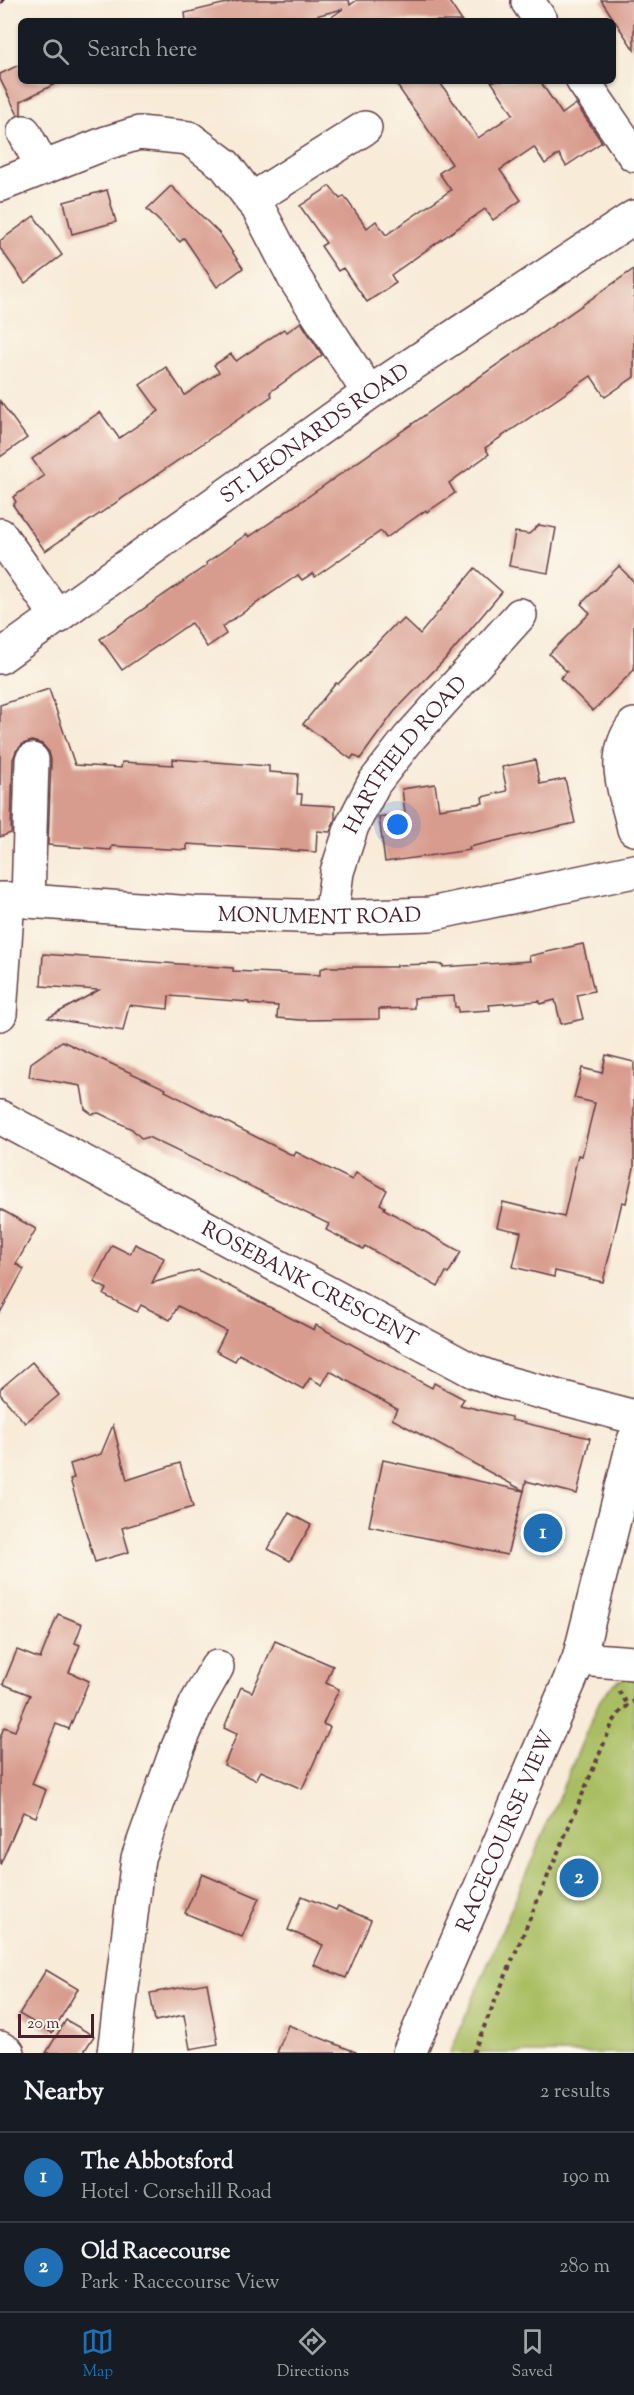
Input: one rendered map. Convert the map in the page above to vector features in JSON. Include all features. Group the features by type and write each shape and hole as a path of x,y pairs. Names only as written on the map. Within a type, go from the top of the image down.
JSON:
{"street":[{"path":"585,84 634,155"},
{"path":"251,200 365,128"},
{"path":"24,132 42,168"},
{"path":"0,185 106,143 139,134 189,138 225,165 258,208 295,279 369,393"},
{"name":"ST. LEONARDS ROAD","path":"0,657 369,393 634,217"},
{"path":"0,535 58,617"},
{"name":"HARTFIELD ROAD","path":"331,917 337,872 352,826 374,783 410,738 520,615"},
{"path":"634,725 624,737 620,768 634,829"},
{"path":"0,1014 12,900 32,760"},
{"name":"MONUMENT ROAD","path":"12,900 193,913 331,917 429,914 634,872"},
{"name":"ROSEBANK CRESCENT","path":"0,1117 473,1371 503,1382 634,1417"},
{"name":"RACECOURSE VIEW","path":"409,2053 579,1659 634,1440"},
{"path":"579,1659 634,1663"},
{"path":"114,2053 138,1858 174,1757 196,1704 218,1667"},
{"path":"0,2048 8,2053"}],"path":[{"path":"473,2053 613,1722 622,1710 634,1701"}],"green space":[{"path":"634,1674 634,2053 450,2053 599,1702 613,1684"}],"building":[{"path":"239,0 349,0 350,5 357,0 448,0 460,18 330,18 343,9 308,18 186,18 185,13"},
{"path":"601,0 634,0 634,50 616,23 616,18 613,18"},
{"path":"18,65 18,84 55,84 21,101 21,114 18,115 0,79 0,74"},
{"path":"396,84 441,84 478,138 513,114 493,84 542,84 562,114 576,104 602,142 566,166 559,154 545,164 534,147 500,170 521,200 493,220 485,209 391,275 396,283 367,302 343,268 338,271 321,246 326,243 300,206 330,186 340,199 344,196 367,228 376,221 386,235 451,190 439,173 452,164"},
{"path":"171,186 220,234 243,268 217,287 184,238 180,242 147,209"},
{"path":"107,190 116,222 72,234 64,202"},
{"path":"34,216 62,255 25,283 0,248 0,241"},
{"path":"634,269 634,377 605,397 591,376 485,448 489,454 449,483 455,493 386,538 381,531 315,577 313,573 302,580 298,575 222,627 226,634 207,647 191,623 122,670 100,639 207,565 206,563 247,534 249,537 309,496"},
{"path":"301,322 322,355 270,392 272,396 45,551 13,505 16,502 13,497 44,476 32,459 100,412 119,438 159,411 140,385 166,367 185,395 219,372 214,365 231,354 236,361 284,329 287,332"},
{"path":"0,401 27,438 0,457"},
{"path":"539,525 556,528 548,573 509,566 515,532 529,534"},
{"path":"619,566 634,582 634,670 593,711 560,678 567,672 549,654 590,613 581,604"},
{"path":"475,568 502,592 449,655 394,712 360,759 354,755 351,759 303,724 336,683 338,684 396,623 398,625 404,619 420,634"},
{"path":"49,689 75,765 121,768 122,762 173,765 173,759 269,766 269,772 298,774 297,794 302,794 301,804 335,806 335,819 330,832 317,831 316,852 187,844 187,850 112,846 111,850 48,845 51,760 49,752 42,744 32,741 23,744 16,751 13,759 11,833 0,837 0,705"},
{"path":"535,760 540,784 565,779 575,823 469,847 470,850 385,862 379,817 405,813 402,789 435,784 439,809 483,803 482,797 507,791 502,767"},
{"path":"583,944 594,991 577,995 583,1019 561,1024 555,1000 540,1004 540,1001 489,1005 490,1010 458,1012 454,996 414,998 414,1008 379,1009 379,1019 300,1020 277,1018 278,1006 169,996 168,1009 129,1005 123,1031 48,1018 99,990 41,986 43,954 233,968 233,971 320,975 320,969 327,967 397,967 397,965 434,964 443,965 443,967 530,961 529,956"},
{"path":"62,1041 166,1089 165,1091 294,1156 296,1152 352,1180 356,1173 387,1190 380,1204 385,1207 384,1209 461,1252 438,1287 365,1246 363,1249 326,1230 329,1224 148,1137 142,1139 132,1129 99,1113 92,1114 85,1109 81,1086 29,1077 31,1063"},
{"path":"606,1055 634,1062 634,1168 626,1203 622,1202 603,1282 555,1271 554,1277 513,1267 521,1232 497,1227 503,1202 564,1217 578,1155 582,1156 595,1103 574,1098 582,1068 602,1073"},
{"path":"0,1209 36,1229 16,1264 24,1269 0,1313"},
{"path":"135,1244 164,1258 152,1283 198,1270 314,1330 316,1325 432,1388 434,1383 464,1399 460,1405 511,1417 511,1420 590,1438 577,1494 526,1481 524,1491 392,1419 397,1409 330,1371 322,1385 310,1378 303,1389 239,1354 235,1361 216,1351 226,1331 178,1306 170,1320 141,1305 137,1312 104,1295 107,1289 94,1282 112,1245 130,1254"},
{"path":"32,1362 59,1395 25,1423 0,1394 0,1389"},
{"path":"113,1425 127,1480 180,1463 193,1507 122,1528 129,1552 95,1562 70,1479 74,1478 70,1464 101,1454"},
{"path":"383,1460 524,1491 507,1555 369,1526"},
{"path":"289,1513 311,1525 290,1561 268,1549"},
{"path":"58,1614 82,1624 75,1643 80,1645 69,1672 89,1681 69,1729 56,1724 32,1784 46,1790 36,1817 23,1812 0,1865 0,1738 4,1727 15,1731 30,1695 3,1684 17,1650 40,1659"},
{"path":"275,1641 333,1666 326,1683 339,1689 323,1724 330,1727 302,1789 261,1771 256,1780 224,1765 237,1734 224,1728 241,1687 252,1692"},
{"path":"202,1874 259,1898 242,1937 185,1913"},
{"path":"302,1896 336,1910 338,1906 371,1920 346,1978 314,1965 323,1945 288,1930"},
{"path":"46,1970 78,1989 52,2033 19,2014"},
{"path":"207,1983 218,2044 190,2049 184,2015 155,2021 150,1993"},
{"path":"66,2020 94,2036 83,2053 46,2053"},
{"path":"288,2025 356,2052 277,2053"}],"place":[{"name":"The Abbotsford","path":"543,1533"},
{"name":"Old Racecourse","path":"579,1878"}]}
